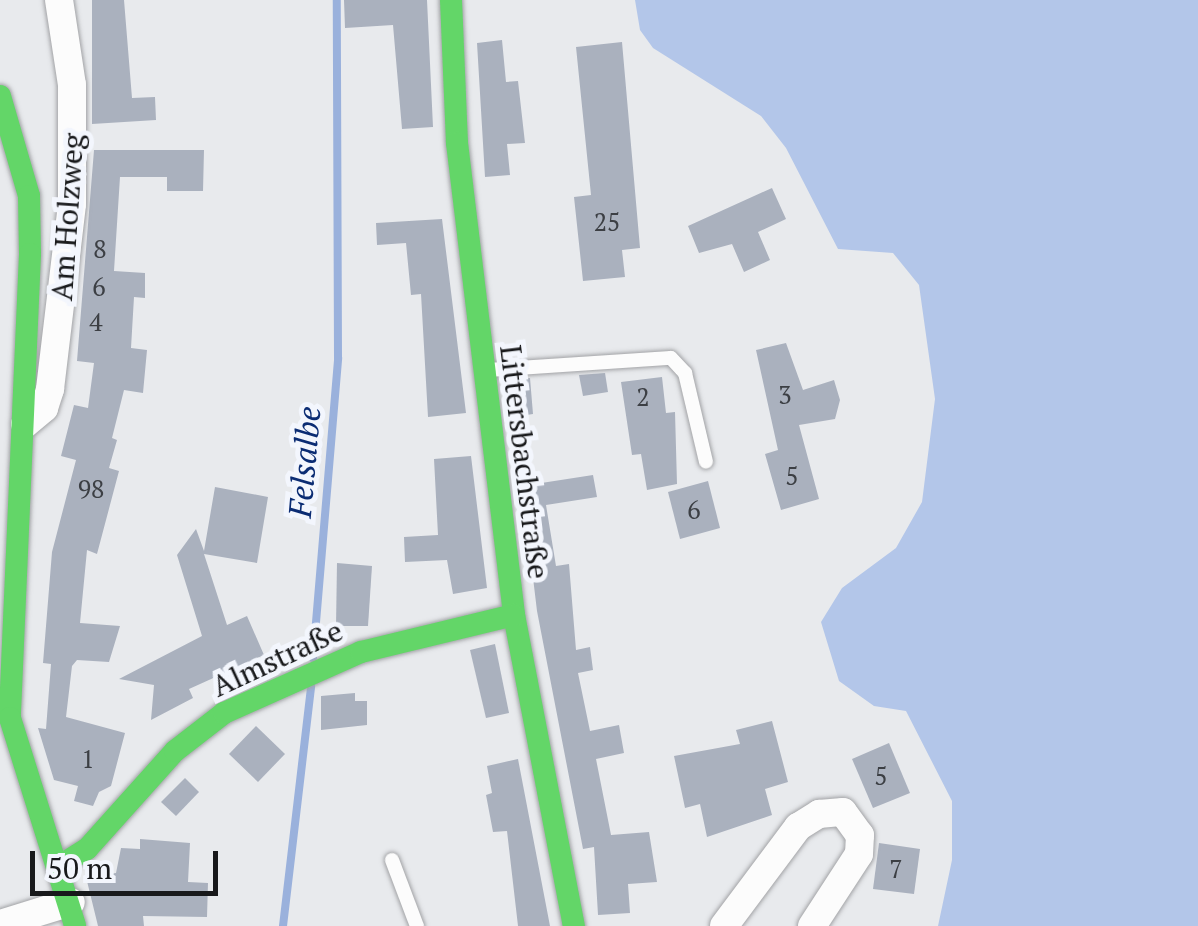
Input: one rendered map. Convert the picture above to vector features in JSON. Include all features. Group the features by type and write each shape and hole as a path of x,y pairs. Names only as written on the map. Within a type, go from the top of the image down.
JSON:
{"street":[{"name":"Am Holzweg","path":"25,424 44,408 50,390 68,253 74,145 58,0"},
{"name":"Littersbachstraße","path":"452,0 457,143 514,615 574,926"},
{"path":"0,96 28,196 25,424 4,691 16,746 61,865 73,914 0,924"},
{"name":"Almstraße","path":"61,865 87,849 199,730 326,665 420,634 514,615"},
{"path":"724,926 798,827 819,814 843,812 860,835 859,854 812,926"}],"lane":[{"path":"482,371 670,358 685,373 706,462"},
{"path":"392,860 417,926"}],"shaded area":[{"path":"635,0 1198,0 1198,926 938,926 952,860 952,801 906,711 874,706 839,681 821,622 842,588 896,548 922,502 935,399 919,285 893,253 838,249 786,148 761,116 653,48 640,30"}],"building":[{"path":"92,0 124,0 132,98 155,97 156,120 92,124"},
{"path":"344,0 427,0 433,127 402,129 393,25 345,28"},
{"path":"502,40 506,82 518,81 525,143 507,144 510,175 485,177 477,43"},
{"path":"622,42 640,248 622,250 625,277 583,281 574,197 591,195 576,47"},
{"path":"94,150 204,150 203,191 167,191 167,177 120,177 114,271 145,273 145,298 134,297 131,348 147,350 143,393 124,390 112,438 117,440 109,468 119,471 97,554 87,550 80,623 120,626 109,662 77,660 72,666 66,717 125,733 111,786 99,792 93,806 74,801 78,786 54,780 38,728 46,729 51,664 43,663 52,552 76,460 61,456 74,405 88,408 94,363 77,361"},
{"path":"772,188 786,219 758,232 770,260 744,272 732,244 699,253 688,226"},
{"path":"442,219 466,413 428,417 421,294 411,295 406,243 377,245 376,223"},
{"path":"786,343 803,390 834,380 840,400 835,419 799,425 819,499 781,510 765,454 778,450 756,350"},
{"path":"605,373 608,392 583,396 579,375"},
{"path":"662,377 666,413 675,412 677,484 647,490 641,454 632,455 621,382"},
{"path":"530,378 533,414 520,416 522,430 516,430 510,380"},
{"path":"471,456 487,588 453,594 447,560 405,562 404,537 438,535 434,459"},
{"path":"593,475 597,497 546,505 556,566 569,564 576,650 590,647 593,670 578,673 590,731 619,725 624,753 596,759 611,835 649,832 657,882 628,884 630,913 598,915 594,847 583,849 537,611 522,486"},
{"path":"708,481 720,528 680,539 668,492"},
{"path":"215,487 268,497 257,563 204,554 227,625 247,616 264,655 189,689 193,698 151,720 154,685 119,679 202,636 177,555 196,529 204,551"},
{"path":"337,563 372,566 368,626 336,626"},
{"path":"495,644 509,713 486,718 470,650"},
{"path":"355,693 355,701 367,701 367,725 321,730 321,696"},
{"path":"772,721 788,782 765,789 772,815 707,837 700,804 685,808 674,756 740,744 736,730"},
{"path":"256,726 285,754 258,782 229,754"},
{"path":"889,743 910,793 873,808 852,759"},
{"path":"518,759 550,926 518,926 507,831 493,832 486,795 492,793 487,766"},
{"path":"185,778 199,792 176,816 161,802"},
{"path":"140,839 190,843 188,882 208,883 207,917 143,916 144,926 98,926 86,877 116,873 121,848 140,849"},
{"path":"879,843 920,849 914,894 873,889"}],"waterway":[{"name":"Felsalbe","path":"313,658 338,358 337,0"},
{"name":"Felsalbe","path":"283,926 311,687"}],"traffic: fast":[{"path":"451,0 457,143 514,615 574,926"},
{"path":"0,96 29,196 30,254 10,718 75,926"},
{"path":"61,865 87,849 175,751 224,713 361,652 514,615"}]}
